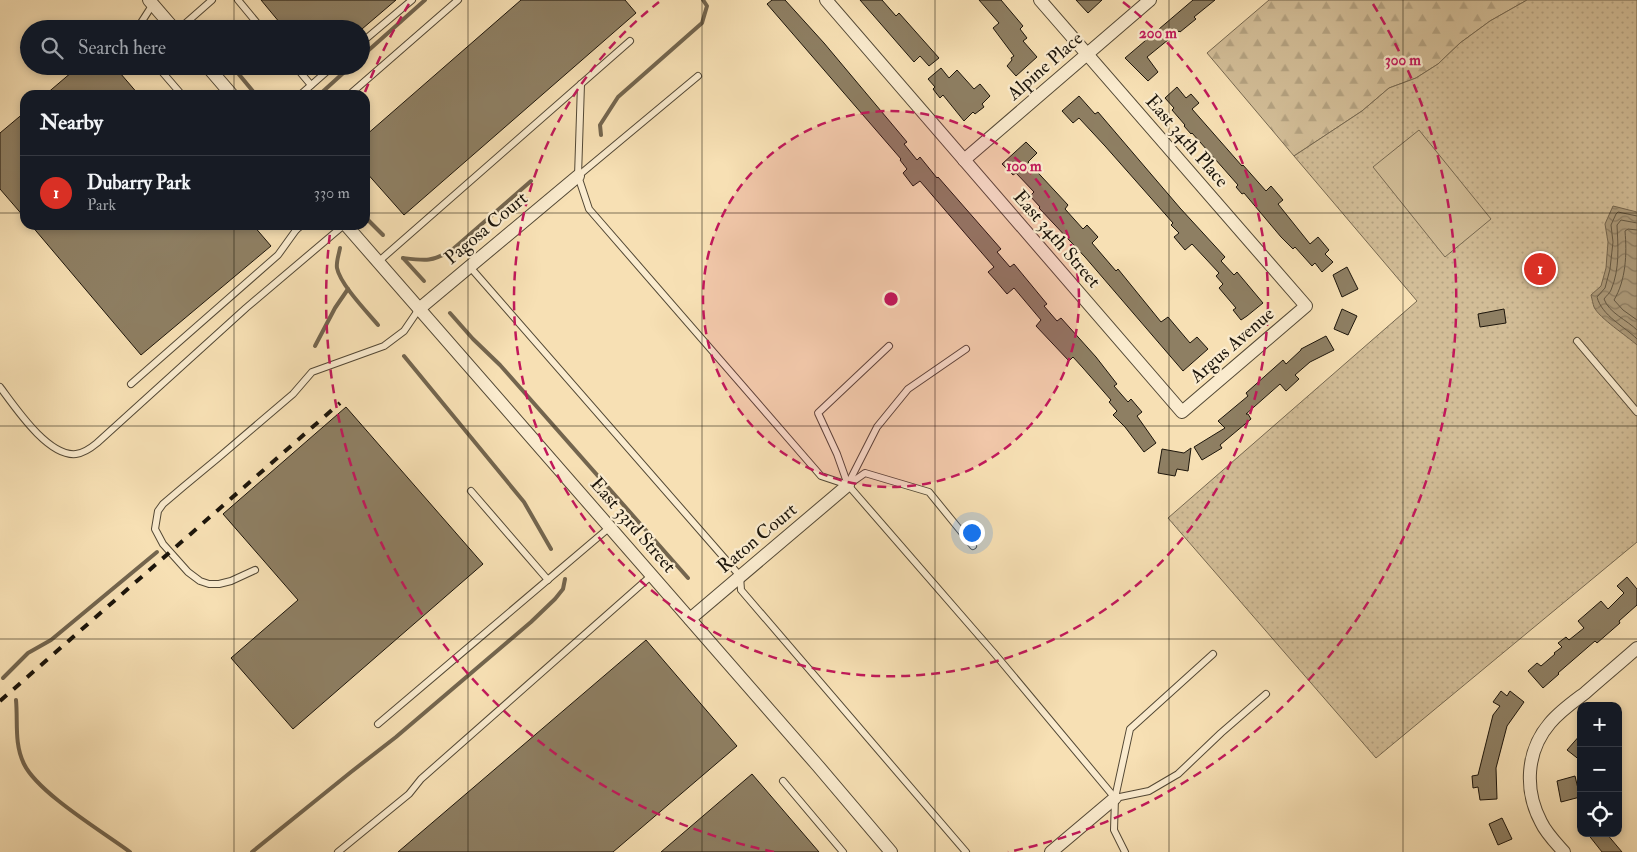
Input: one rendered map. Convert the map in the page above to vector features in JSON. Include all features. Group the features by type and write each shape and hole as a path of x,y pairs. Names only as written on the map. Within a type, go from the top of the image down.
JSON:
{"street":[{"name":"East 34th Street","path":"826,0 1182,412"},
{"name":"East 34th Place","path":"1040,0 1306,306"},
{"name":"Alpine Place","path":"964,160 1150,0"},
{"path":"151,2 166,20"},
{"path":"215,75 228,90"},
{"name":"Pagosa Court","path":"420,310 578,176"},
{"name":"East 33rd Street","path":"349,230 690,618 891,852"},
{"name":"Argus Avenue","path":"1182,412 1306,306"},
{"name":"Raton Court","path":"690,618 848,485"},
{"path":"1564,852 1543,827 1535,810 1529,786 1530,768 1537,744 1559,714 1637,648"},
{"path":"1051,852 1115,798"}],"lane":[{"path":"189,20 212,0"},
{"path":"238,0 255,20"},
{"path":"370,35 412,0"},
{"path":"354,90 458,0"},
{"path":"142,20 151,2"},
{"path":"378,262 630,41"},
{"path":"165,75 178,90"},
{"path":"303,75 311,85"},
{"path":"306,90 323,75"},
{"path":"578,176 698,76"},
{"path":"581,84 578,176 589,208 821,476 848,485"},
{"path":"131,384 278,255 295,230"},
{"path":"0,387 2,396 46,443 62,452 76,454 85,451 97,443 246,308 339,230"},
{"path":"470,267 740,576 741,590 966,852"},
{"path":"255,570 219,584 209,584 200,581 188,572 163,544 155,529 158,511 183,486 293,394 312,372 384,346 404,331 420,310"},
{"path":"1577,341 1637,412"},
{"path":"889,346 818,413 837,454 848,485 994,653 1115,798"},
{"path":"848,485 877,427 908,389 966,348"},
{"path":"848,485 865,474 929,492 973,546"},
{"path":"472,491 548,580"},
{"path":"378,724 610,527"},
{"path":"338,852 409,794 421,779 652,575"},
{"path":"1125,852 1114,830 1115,798 1130,729 1213,654"},
{"path":"1115,798 1149,791 1178,774 1266,694"},
{"path":"783,781 843,852"}],"green space":[{"path":"1269,0 1527,0 1490,21 1460,43 1438,64 1416,78 1389,88 1362,111 1294,156 1207,53"},
{"path":"1527,0 1637,0 1637,542 1376,758 1168,518 1417,301 1294,156 1362,111 1389,88 1416,78 1438,64 1460,43 1490,21"},
{"path":"1419,130 1491,219 1445,257 1373,167"}],"water":[{"path":"1613,206 1637,212 1637,345 1597,311 1591,295 1601,286 1606,268 1608,242 1605,224"}],"building":[{"path":"261,0 396,0 370,22 370,20 278,20"},
{"path":"521,0 625,0 636,13 404,215 370,177 370,132"},
{"path":"772,0 785,0 824,43 907,142 904,144 917,160 920,157 938,177 1001,249 997,252 1010,267 1014,264 1047,304 1044,306 1057,321 1061,318 1096,357 1117,384 1114,386 1128,402 1131,399 1142,412 1137,416 1156,443 1144,452 1113,415 1117,411 1109,402 1111,400 1073,357 1069,361 1036,326 1041,320 1014,288 1007,294 988,272 994,267 920,181 913,186 903,173 907,169 901,159 767,4"},
{"path":"860,0 882,0 896,16 899,13 939,58 929,66 920,56 914,62"},
{"path":"979,0 1001,0 1023,26 1020,29 1027,38 1023,41 1037,57 1016,76 1007,66 1014,56 993,28 999,23"},
{"path":"1076,0 1102,0 1088,13"},
{"path":"1193,0 1215,0 1194,17 1196,19 1147,57 1158,72 1148,81 1125,58"},
{"path":"941,68 949,78 957,70 974,89 980,84 990,96 982,104 984,107 975,114 973,112 964,121 943,95 940,98 933,89 935,87 928,79"},
{"path":"68,75 122,75 135,90 51,90"},
{"path":"1177,87 1186,98 1191,94 1199,103 1192,109 1242,166 1266,191 1271,186 1283,200 1278,204 1310,244 1318,237 1329,250 1325,254 1333,262 1322,272 1315,263 1312,266 1295,247 1293,249 1281,237 1244,193 1242,194 1236,187 1238,185 1184,126 1172,110 1174,108 1165,98"},
{"path":"1079,96 1095,114 1098,112 1180,208 1225,257 1221,261 1234,275 1237,272 1263,303 1241,320 1233,310 1236,308 1219,288 1223,284 1216,276 1219,273 1192,244 1185,250 1174,237 1179,233 1171,225 1173,223 1105,146 1079,118 1073,123 1062,111"},
{"path":"20,116 20,212 0,189 0,133"},
{"path":"1026,142 1037,153 1028,162 1068,205 1065,209 1083,229 1087,225 1098,237 1092,243 1116,271 1118,269 1161,322 1168,317 1190,343 1197,337 1208,349 1183,371 1085,257 1039,208 1030,196 1034,192 1016,173 1013,175 1002,164"},
{"path":"35,230 257,230 271,246 141,355"},
{"path":"1347,267 1358,289 1342,297 1333,275"},
{"path":"1342,309 1357,316 1348,335 1334,329"},
{"path":"1504,309 1506,323 1480,327 1478,314"},
{"path":"1326,336 1334,350 1310,362 1295,375 1299,379 1286,391 1280,384 1246,414 1251,419 1220,445 1222,448 1202,460 1194,447 1225,428 1218,421 1248,396 1246,393 1283,360 1286,364 1301,349"},
{"path":"346,407 483,564 293,729 231,658 298,600 223,514"},
{"path":"1191,448 1188,471 1177,469 1175,476 1158,473 1162,449 1184,453"},
{"path":"1627,577 1637,589 1637,605 1619,621 1620,623 1597,643 1595,641 1543,688 1528,671 1537,663 1541,666 1562,647 1558,643 1566,637 1569,640 1584,628 1578,621 1601,601 1608,609 1624,593 1617,586"},
{"path":"646,640 737,746 613,852 398,852"},
{"path":"1501,691 1507,696 1510,691 1524,702 1507,726 1496,768 1497,799 1480,800 1478,787 1473,788 1472,776 1478,775 1493,715 1500,706 1493,702"},
{"path":"1577,739 1577,758 1567,750"},
{"path":"752,774 819,852 661,852"},
{"path":"1575,776 1577,798 1561,802 1557,781"},
{"path":"1502,818 1512,839 1498,845 1489,824"},
{"path":"1590,837 1609,837 1622,852 1602,852"}],"waterway":[{"path":"370,49 425,0"},
{"path":"601,135 600,125 618,97 702,23 707,6 703,0"},
{"path":"239,75 252,90"},
{"path":"325,90 341,75"},
{"path":"403,258 429,260 452,250 531,181"},
{"path":"370,222 383,235"},
{"path":"340,248 337,261 339,275 354,298 378,325"},
{"path":"403,258 424,281"},
{"path":"315,346 335,308 348,289"},
{"path":"450,313 500,365 688,578"},
{"path":"404,356 524,502 551,549"},
{"path":"3,678 28,653 51,640 157,552"},
{"path":"252,852 396,737 531,622 563,589 565,579"},
{"path":"16,700 19,749 24,764 31,775 57,799 130,852"}],"railway":[{"path":"0,701 340,403"}],"place":[{"name":"Dubarry Park","path":"1540,269"}]}
